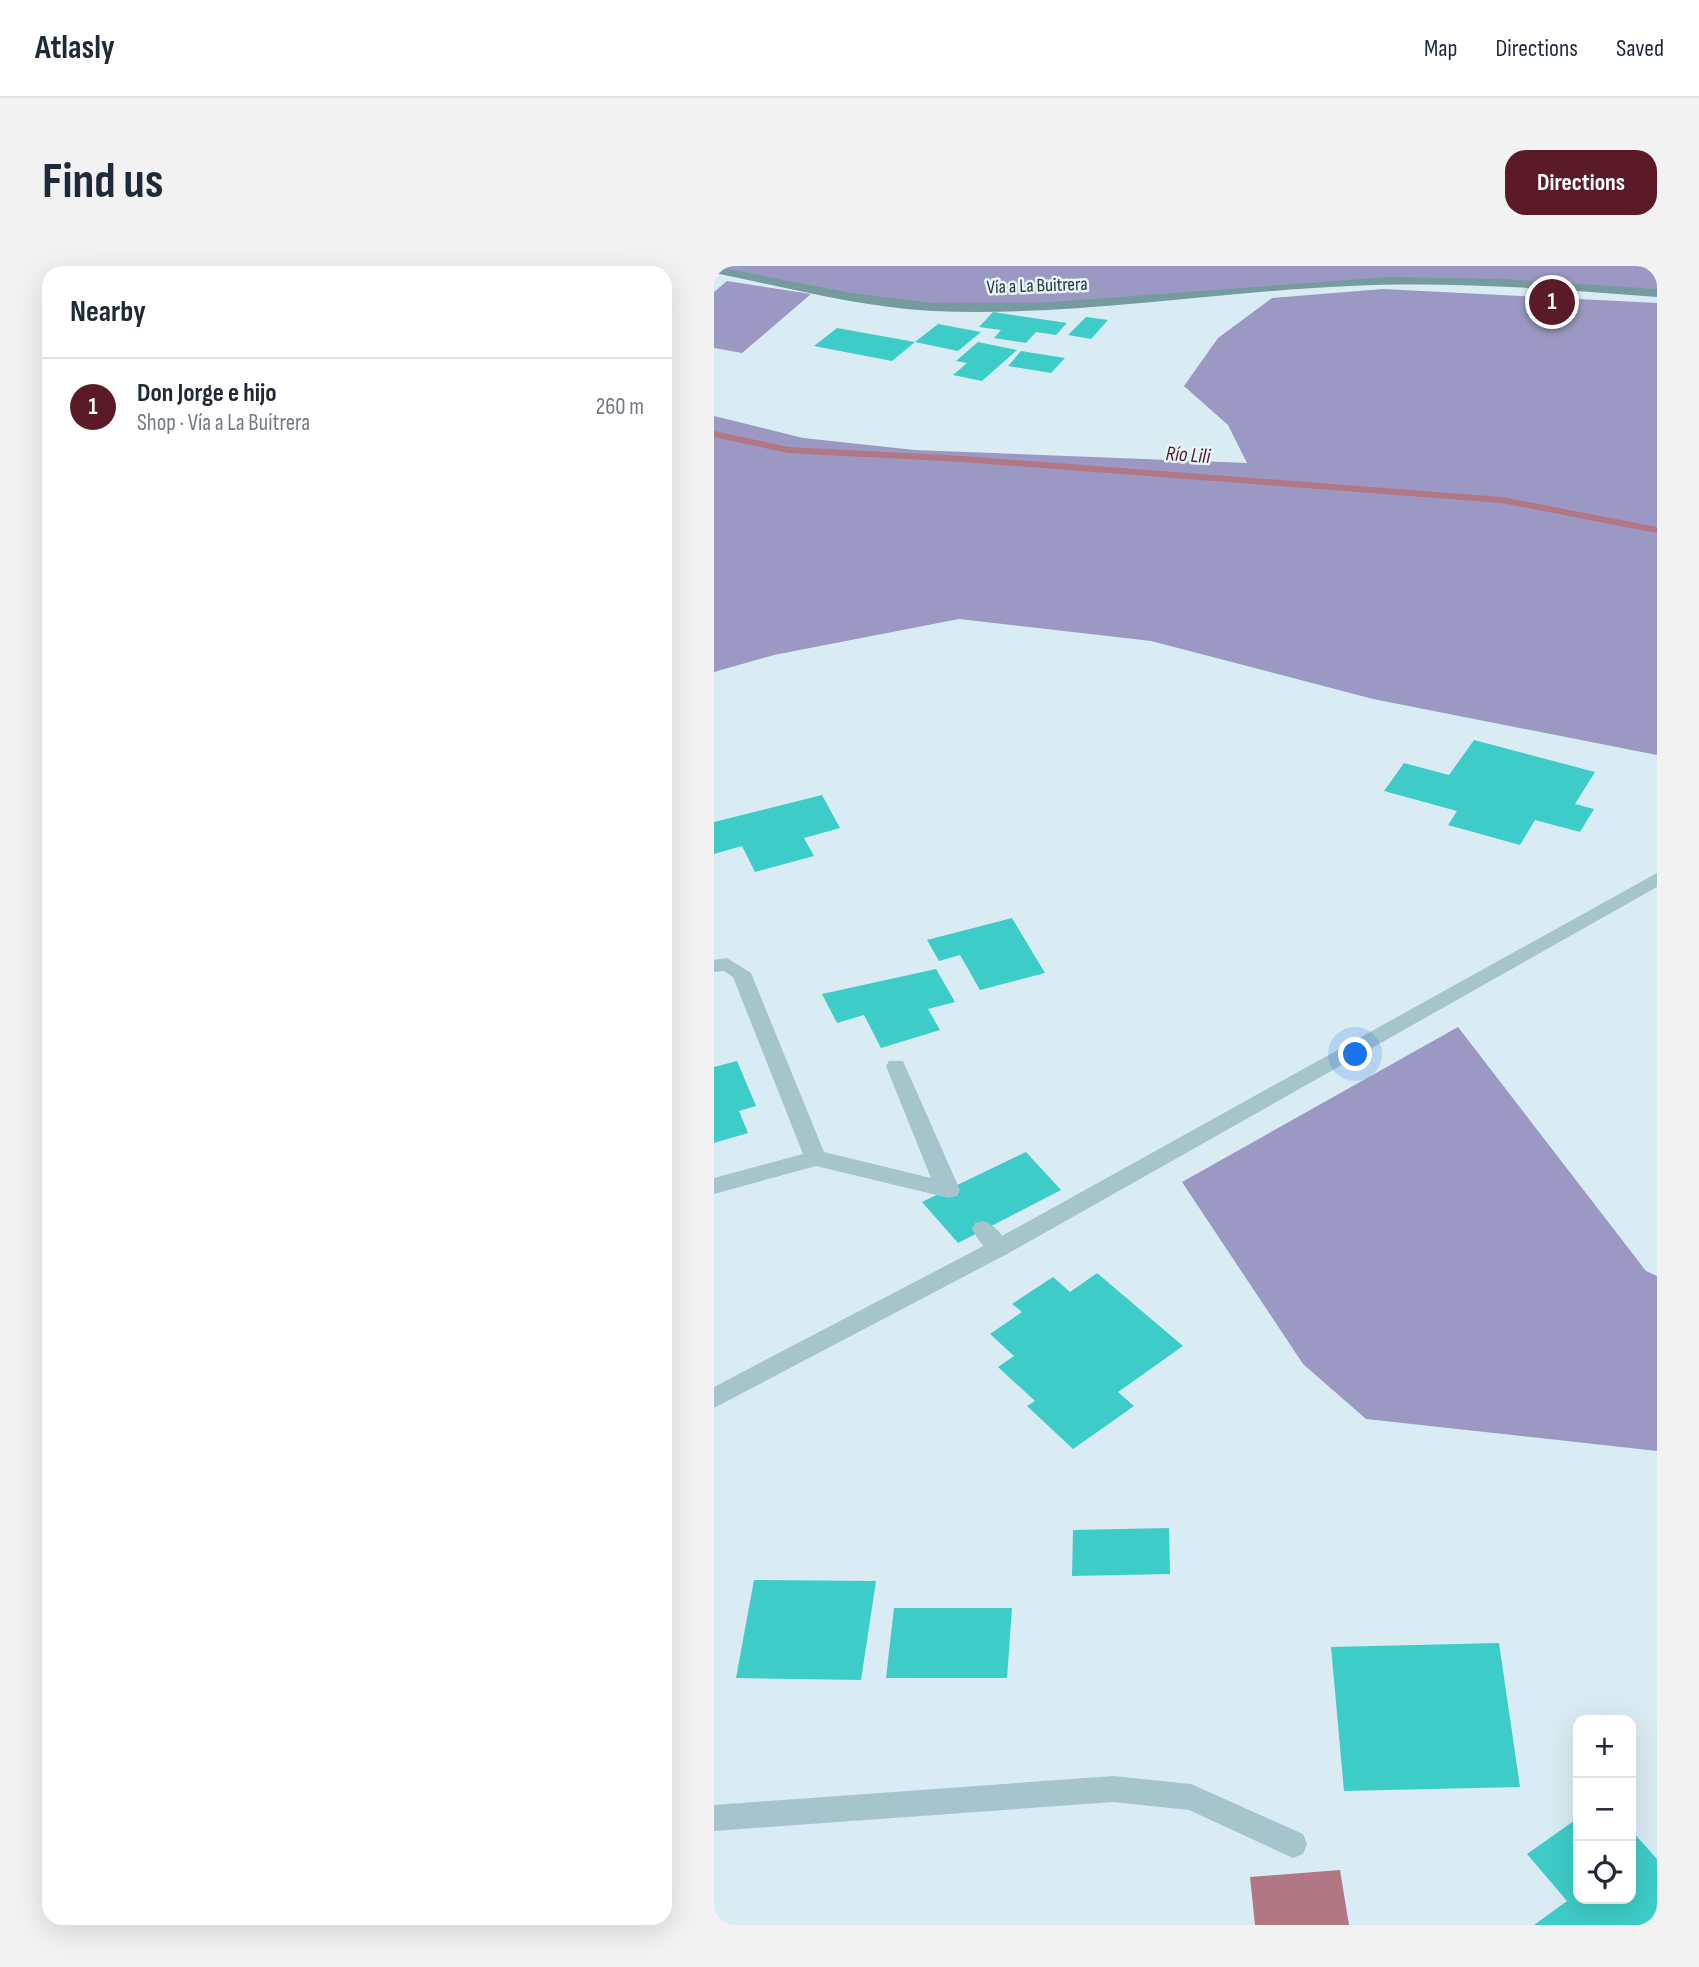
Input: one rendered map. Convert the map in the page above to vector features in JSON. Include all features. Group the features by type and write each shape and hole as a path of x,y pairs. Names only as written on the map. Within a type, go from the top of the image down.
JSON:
{"street":[{"name":"Vía a La Buitrera","path":"714,269 901,304 960,308 1061,305 1349,282 1418,280 1657,293"},
{"path":"714,1398 999,1248 1657,879"},
{"path":"714,966 727,964 741,973 816,1158"},
{"path":"714,1186 816,1158 948,1189 896,1066"},
{"path":"983,1229 999,1248"},
{"path":"714,1818 1114,1789 1191,1797 1293,1844"}],"shaded area":[{"path":"714,266 1657,266 1657,293 1418,280 1061,305 901,304"},
{"path":"727,281 811,294 742,353 714,348 714,292"},
{"path":"1383,289 1657,303 1657,755 1373,699 1151,641 959,619 774,655 714,672 714,416 803,438 915,450 1247,463 1228,425 1184,386 1218,338 1272,298"},
{"path":"1458,1027 1646,1271 1657,1276 1657,1451 1366,1419 1303,1364 1182,1182"},
{"path":"1340,1870 1349,1925 1255,1925 1250,1877"}],"building":[{"path":"993,312 1067,323 1056,335 1036,332 1026,343 994,338 1001,330 979,327"},
{"path":"1086,317 1108,320 1091,339 1068,335"},
{"path":"938,324 981,332 958,351 915,342"},
{"path":"837,328 915,342 892,361 814,346"},
{"path":"978,342 1017,350 982,381 953,375 967,363 956,361"},
{"path":"1021,351 1065,358 1051,373 1008,366"},
{"path":"1474,740 1595,772 1575,804 1594,809 1580,832 1535,820 1520,845 1448,825 1457,811 1384,791 1404,763 1449,775"},
{"path":"822,795 840,828 804,838 814,856 755,872 742,846 714,854 714,822"},
{"path":"1012,918 1045,973 980,990 960,955 939,961 927,940"},
{"path":"936,969 955,1002 928,1009 940,1030 881,1048 864,1015 837,1023 822,994"},
{"path":"737,1061 756,1106 739,1111 748,1133 714,1143 714,1067"},
{"path":"1026,1152 1061,1190 958,1243 922,1202"},
{"path":"1097,1273 1183,1346 1118,1392 1134,1406 1073,1449 1027,1406 1035,1401 998,1367 1014,1356 990,1334 1022,1312 1012,1304 1053,1277 1070,1292"},
{"path":"1169,1528 1170,1574 1072,1576 1073,1530"},
{"path":"754,1580 876,1581 861,1680 736,1678"},
{"path":"894,1608 1012,1608 1007,1678 886,1678"},
{"path":"1499,1643 1520,1787 1344,1791 1331,1647"},
{"path":"1573,1822 1573,1904 1636,1904 1636,1836 1657,1859 1657,1925 1534,1925 1567,1901 1527,1854"}],"waterway":[{"name":"Río Lili","path":"714,434 788,450 963,459 1502,500 1657,530"}],"place":[{"name":"Don Jorge e hijo","path":"1552,302"}]}
